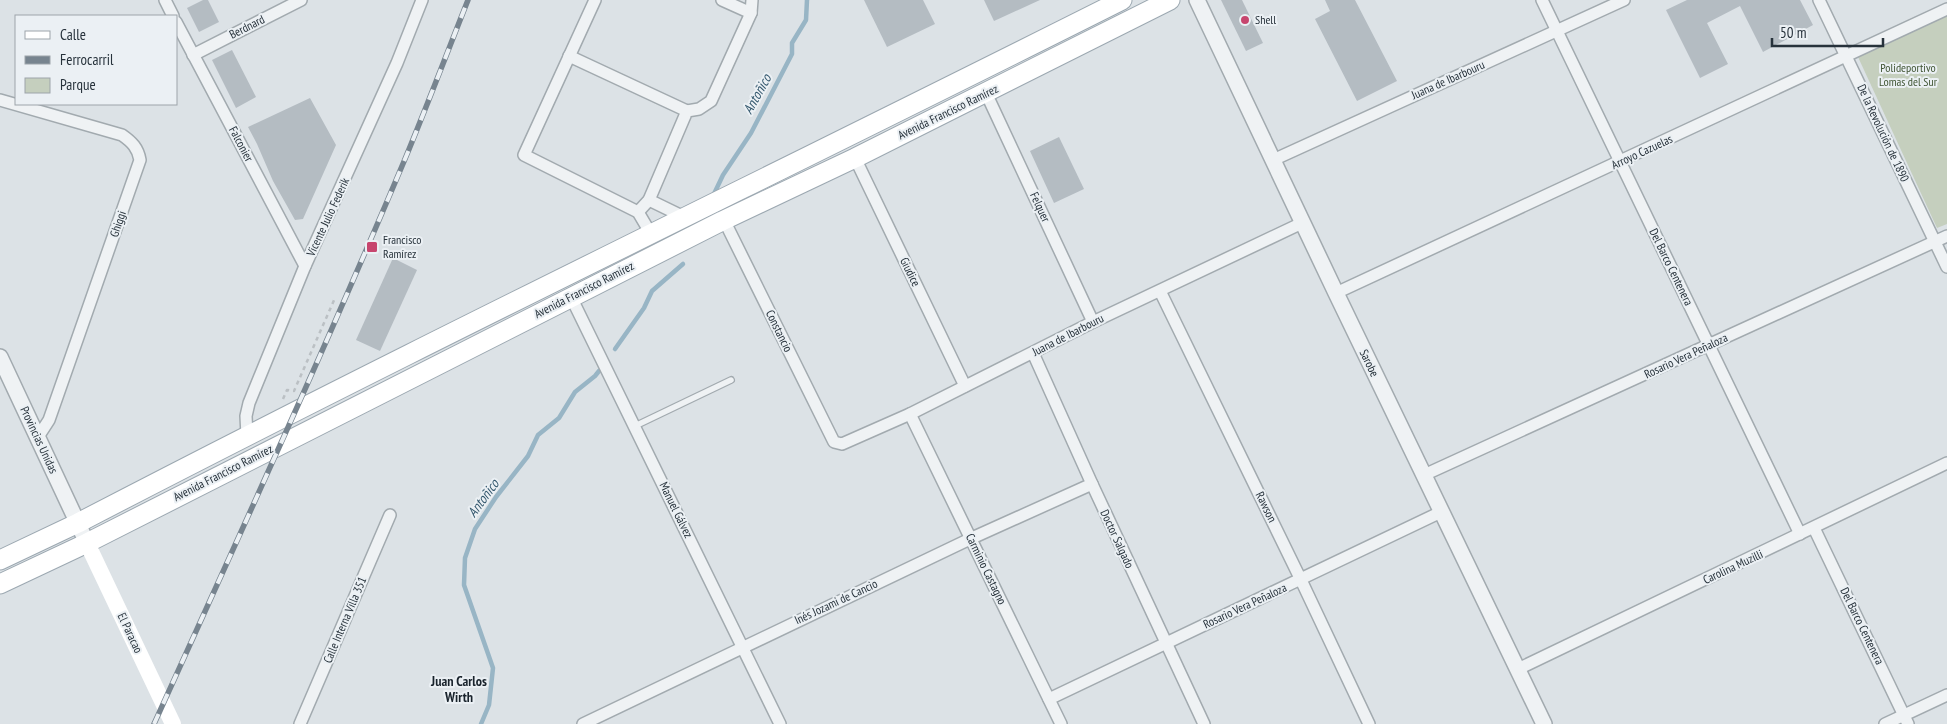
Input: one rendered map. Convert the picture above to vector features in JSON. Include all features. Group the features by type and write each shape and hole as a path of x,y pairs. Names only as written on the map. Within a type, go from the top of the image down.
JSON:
{"main road":[{"name":"Avenida Francisco Ramírez","path":"0,560 271,425 567,274 686,218 1122,0"},
{"name":"Avenida Francisco Ramírez","path":"0,584 87,543 724,220 855,158 1170,0"},
{"name":"El Paracao","path":"87,543 173,724"}],"street":[{"path":"165,0 172,15"},
{"name":"Berdnard","path":"193,55 301,0"},
{"name":"Vicente Julio Federik","path":"247,436 246,416 249,402 305,266 397,63 422,0"},
{"path":"595,0 524,155 638,212 651,234"},
{"path":"722,0 751,13"},
{"path":"569,56 686,111 699,109 711,101 751,13 752,0"},
{"name":"Sarobe","path":"1197,0 1302,223 1544,724"},
{"name":"Del Barco Centenera","path":"1542,0 1800,534"},
{"name":"Juana de Ibarbouru","path":"1272,160 1624,0"},
{"name":"De la Revolución de 1890","path":"1819,0 1947,267"},
{"name":"Arroyo Cazuelas","path":"1336,293 1947,10"},
{"name":"Falconier","path":"178,26 305,266"},
{"name":"Felquer","path":"986,93 1094,322"},
{"name":"Ghiggi","path":"0,100 15,104"},
{"name":"Ghiggi","path":"17,105 122,135 134,144 140,160 49,420 38,437"},
{"path":"638,212 649,200 686,111"},
{"name":"Giudice","path":"855,158 965,386"},
{"path":"649,200 686,218"},
{"name":"Constancio","path":"724,220 834,442"},
{"name":"Juana de Ibarbouru","path":"834,442 842,444 910,414 1094,322 1302,223"},
{"name":"Rosario Vera Peñaloza","path":"1424,475 1947,236"},
{"name":"Rawson","path":"1160,291 1369,724"},
{"name":"Manuel Gálvez","path":"571,297 780,724"},
{"name":"Doctor Salgado","path":"1033,353 1204,724"},
{"name":"Provincias Unidas","path":"0,357 87,543"},
{"name":"Carminio Castagno","path":"910,414 1061,724"},
{"name":"Carolina Muzilli","path":"1518,669 1947,463"},
{"name":"Inés Jozami de Cancio","path":"582,724 972,538 1092,484"},
{"name":"Rosario Vera Peñaloza","path":"1049,699 1441,512"},
{"name":"Calle Interna Villa 351","path":"300,724 390,515"},
{"name":"Del Barco Centenera","path":"1814,528 1906,719"},
{"path":"1885,724 1906,719 1947,695"}],"lane":[{"path":"635,426 731,380"}],"path":[{"path":"271,425 287,390 294,392 335,298"}],"green space":[{"name":"Polideportivo Lomas del Sur","path":"1947,14 1947,224 1937,228 1858,57"}],"building":[{"path":"203,0 208,0 219,22 199,32 187,8"},
{"path":"864,0 923,0 935,24 887,47"},
{"path":"984,0 1040,0 994,21"},
{"path":"1221,0 1242,0 1263,43 1246,51"},
{"path":"1325,0 1355,0 1397,81 1357,101 1315,19 1330,11"},
{"path":"1687,0 1800,0 1813,25 1763,52 1740,6 1707,23 1728,64 1700,78 1666,10"},
{"path":"232,50 256,97 236,108 212,60"},
{"path":"310,98 336,145 303,219 295,220 273,181 248,127"},
{"path":"1059,137 1084,189 1054,203 1030,151"},
{"path":"393,258 417,270 380,351 356,340"}],"waterway":[{"name":"Antoñico","path":"713,196 723,175 751,133 792,54 792,43 806,20 807,0"},
{"name":"Antoñico","path":"615,349 644,308 652,291 683,264"},
{"name":"Antoñico","path":"481,724 489,705 493,668 464,585 465,558 475,529 496,497 528,456 538,435 559,418 575,392 599,371"}],"railway":[{"path":"154,724 375,230 468,0"}],"place":[{"name":"Shell","path":"1245,20"},
{"name":"Francisco Ramírez","path":"372,247"}],"district":[{"name":"Juan Carlos Wirth","path":"459,690"}]}
